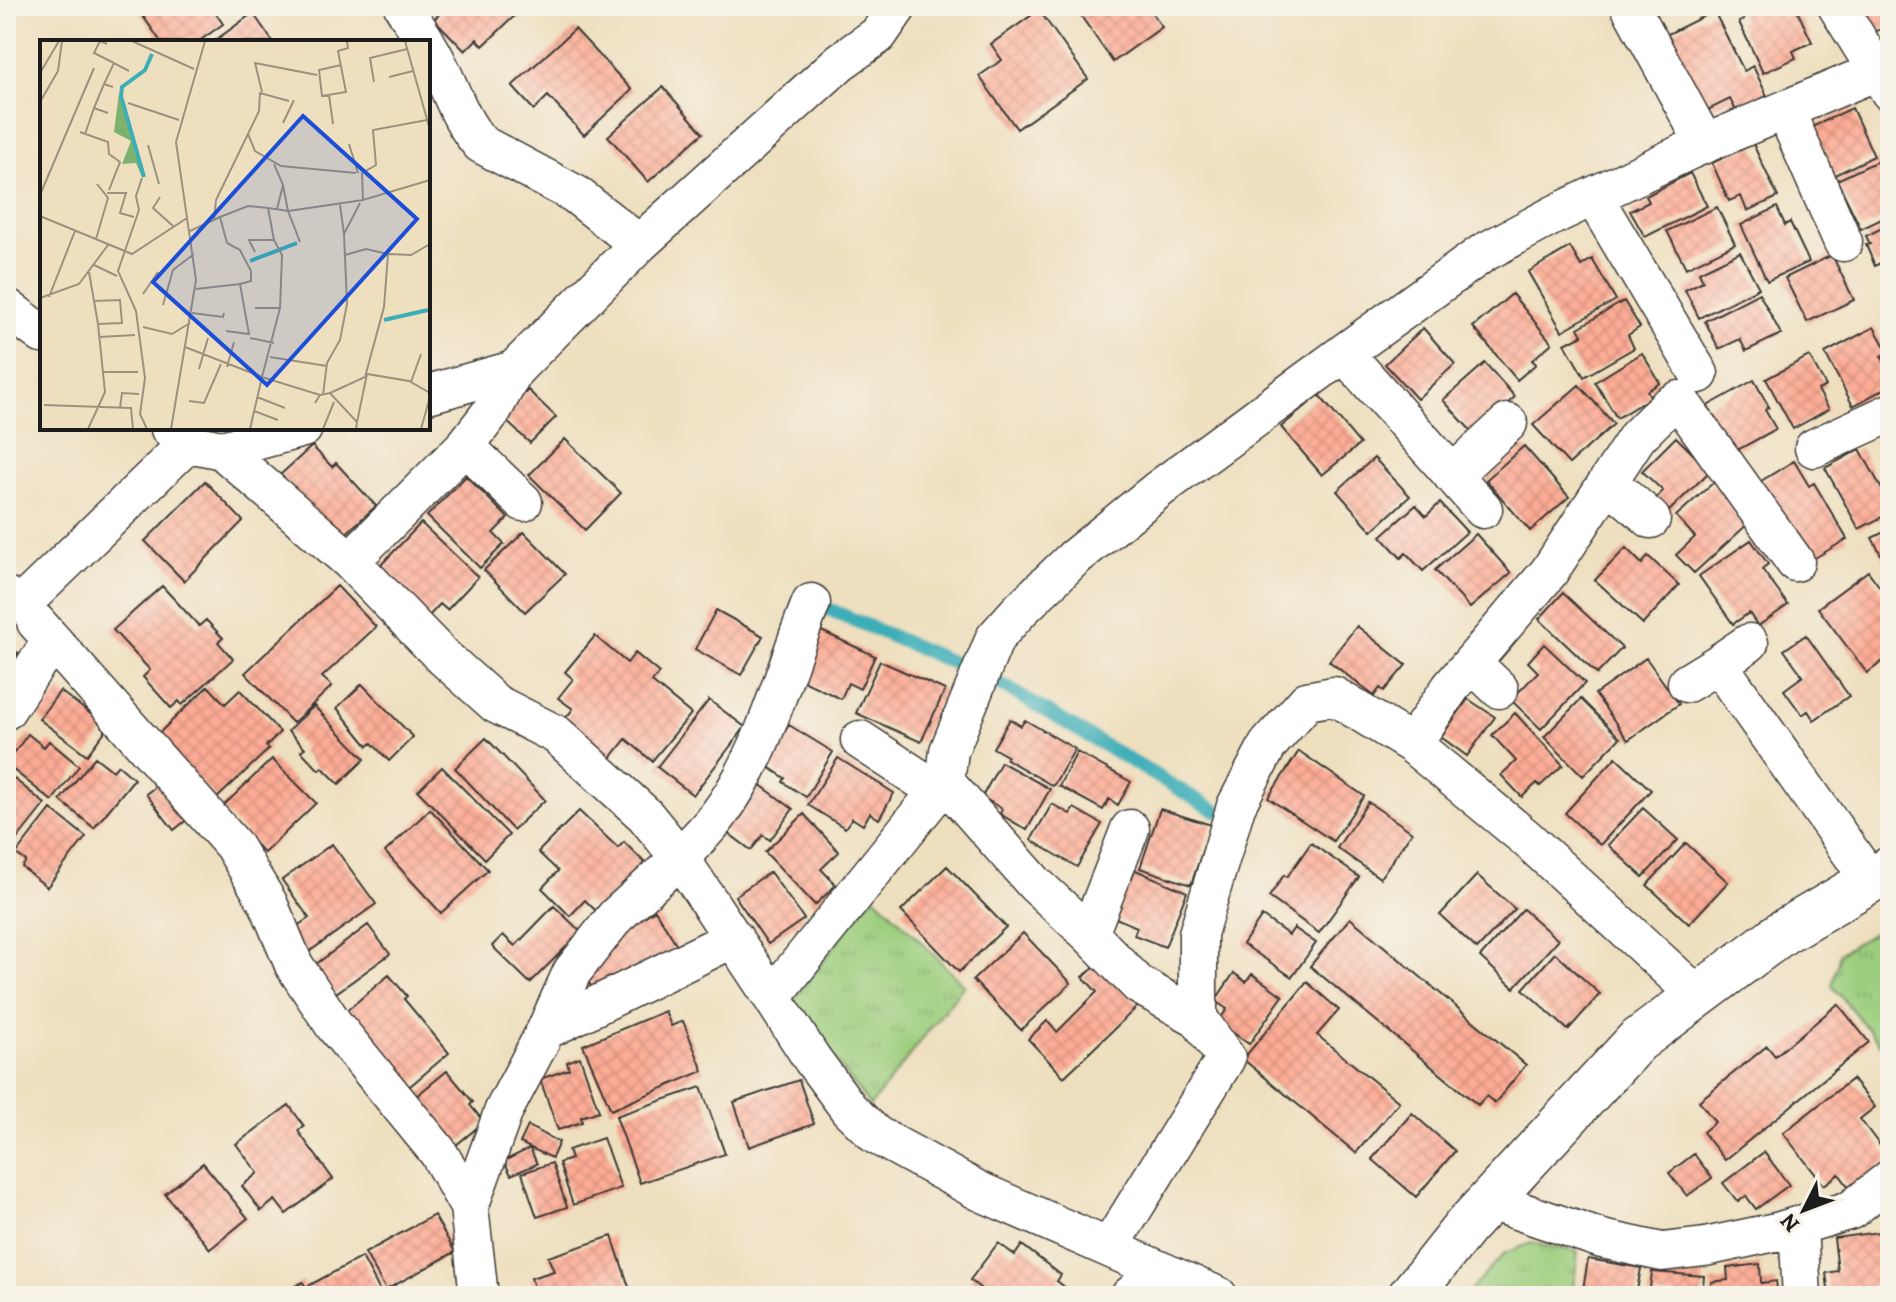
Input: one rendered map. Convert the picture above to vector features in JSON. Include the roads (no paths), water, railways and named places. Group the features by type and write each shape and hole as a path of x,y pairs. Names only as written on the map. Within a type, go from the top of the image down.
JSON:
{"street":[{"path":"403,6 424,40"},
{"path":"350,561 465,446 492,411 514,370 639,244 840,62 878,35 898,6"},
{"path":"1630,6 1705,144"},
{"path":"772,997 941,786 949,751 995,638 1074,558 1159,489 1483,253 1593,196 1705,144 1785,110 1886,76 1837,6"},
{"path":"430,49 469,131 481,144 575,194 639,244"},
{"path":"1785,110 1843,242"},
{"path":"1593,196 1699,374"},
{"path":"6,307 40,332"},
{"path":"1344,353 1483,509"},
{"path":"430,393 514,370"},
{"path":"1412,744 1451,687 1549,572 1637,437 1667,407 1679,400 1795,562"},
{"path":"1814,448 1890,413"},
{"path":"1452,475 1508,423"},
{"path":"285,430 193,440 14,600 233,845 268,903 294,965 334,1025 438,1152 469,1207 479,1296"},
{"path":"193,440 350,561 441,655 496,704 557,735 645,815 680,858 812,1059 849,1109 876,1135 979,1191 1218,1296"},
{"path":"465,446 523,502"},
{"path":"1608,482 1651,519"},
{"path":"469,1207 504,1110 572,972 616,916 680,858 717,817 765,731 811,603"},
{"path":"6,710 52,640"},
{"path":"1410,1296 1465,1227 1637,1041 1783,932 1880,874 1702,674 1749,643"},
{"path":"1472,663 1499,689"},
{"path":"1198,1018 1198,934 1236,806 1268,745 1307,701 1334,696 1412,744 1526,838 1698,996"},
{"path":"860,740 941,786 1035,884 1139,985 1198,1018 1226,1058 1109,1248"},
{"path":"1089,934 1130,829"},
{"path":"546,1030 734,938"},
{"path":"1490,1201 1602,1239 1662,1252 1705,1247 1798,1226 1851,1210 1890,1179"},
{"path":"1798,1226 1802,1296"},
{"path":"1130,1296 1161,1271"}],"waterway":[{"path":"819,605 995,681 1216,811"}]}
